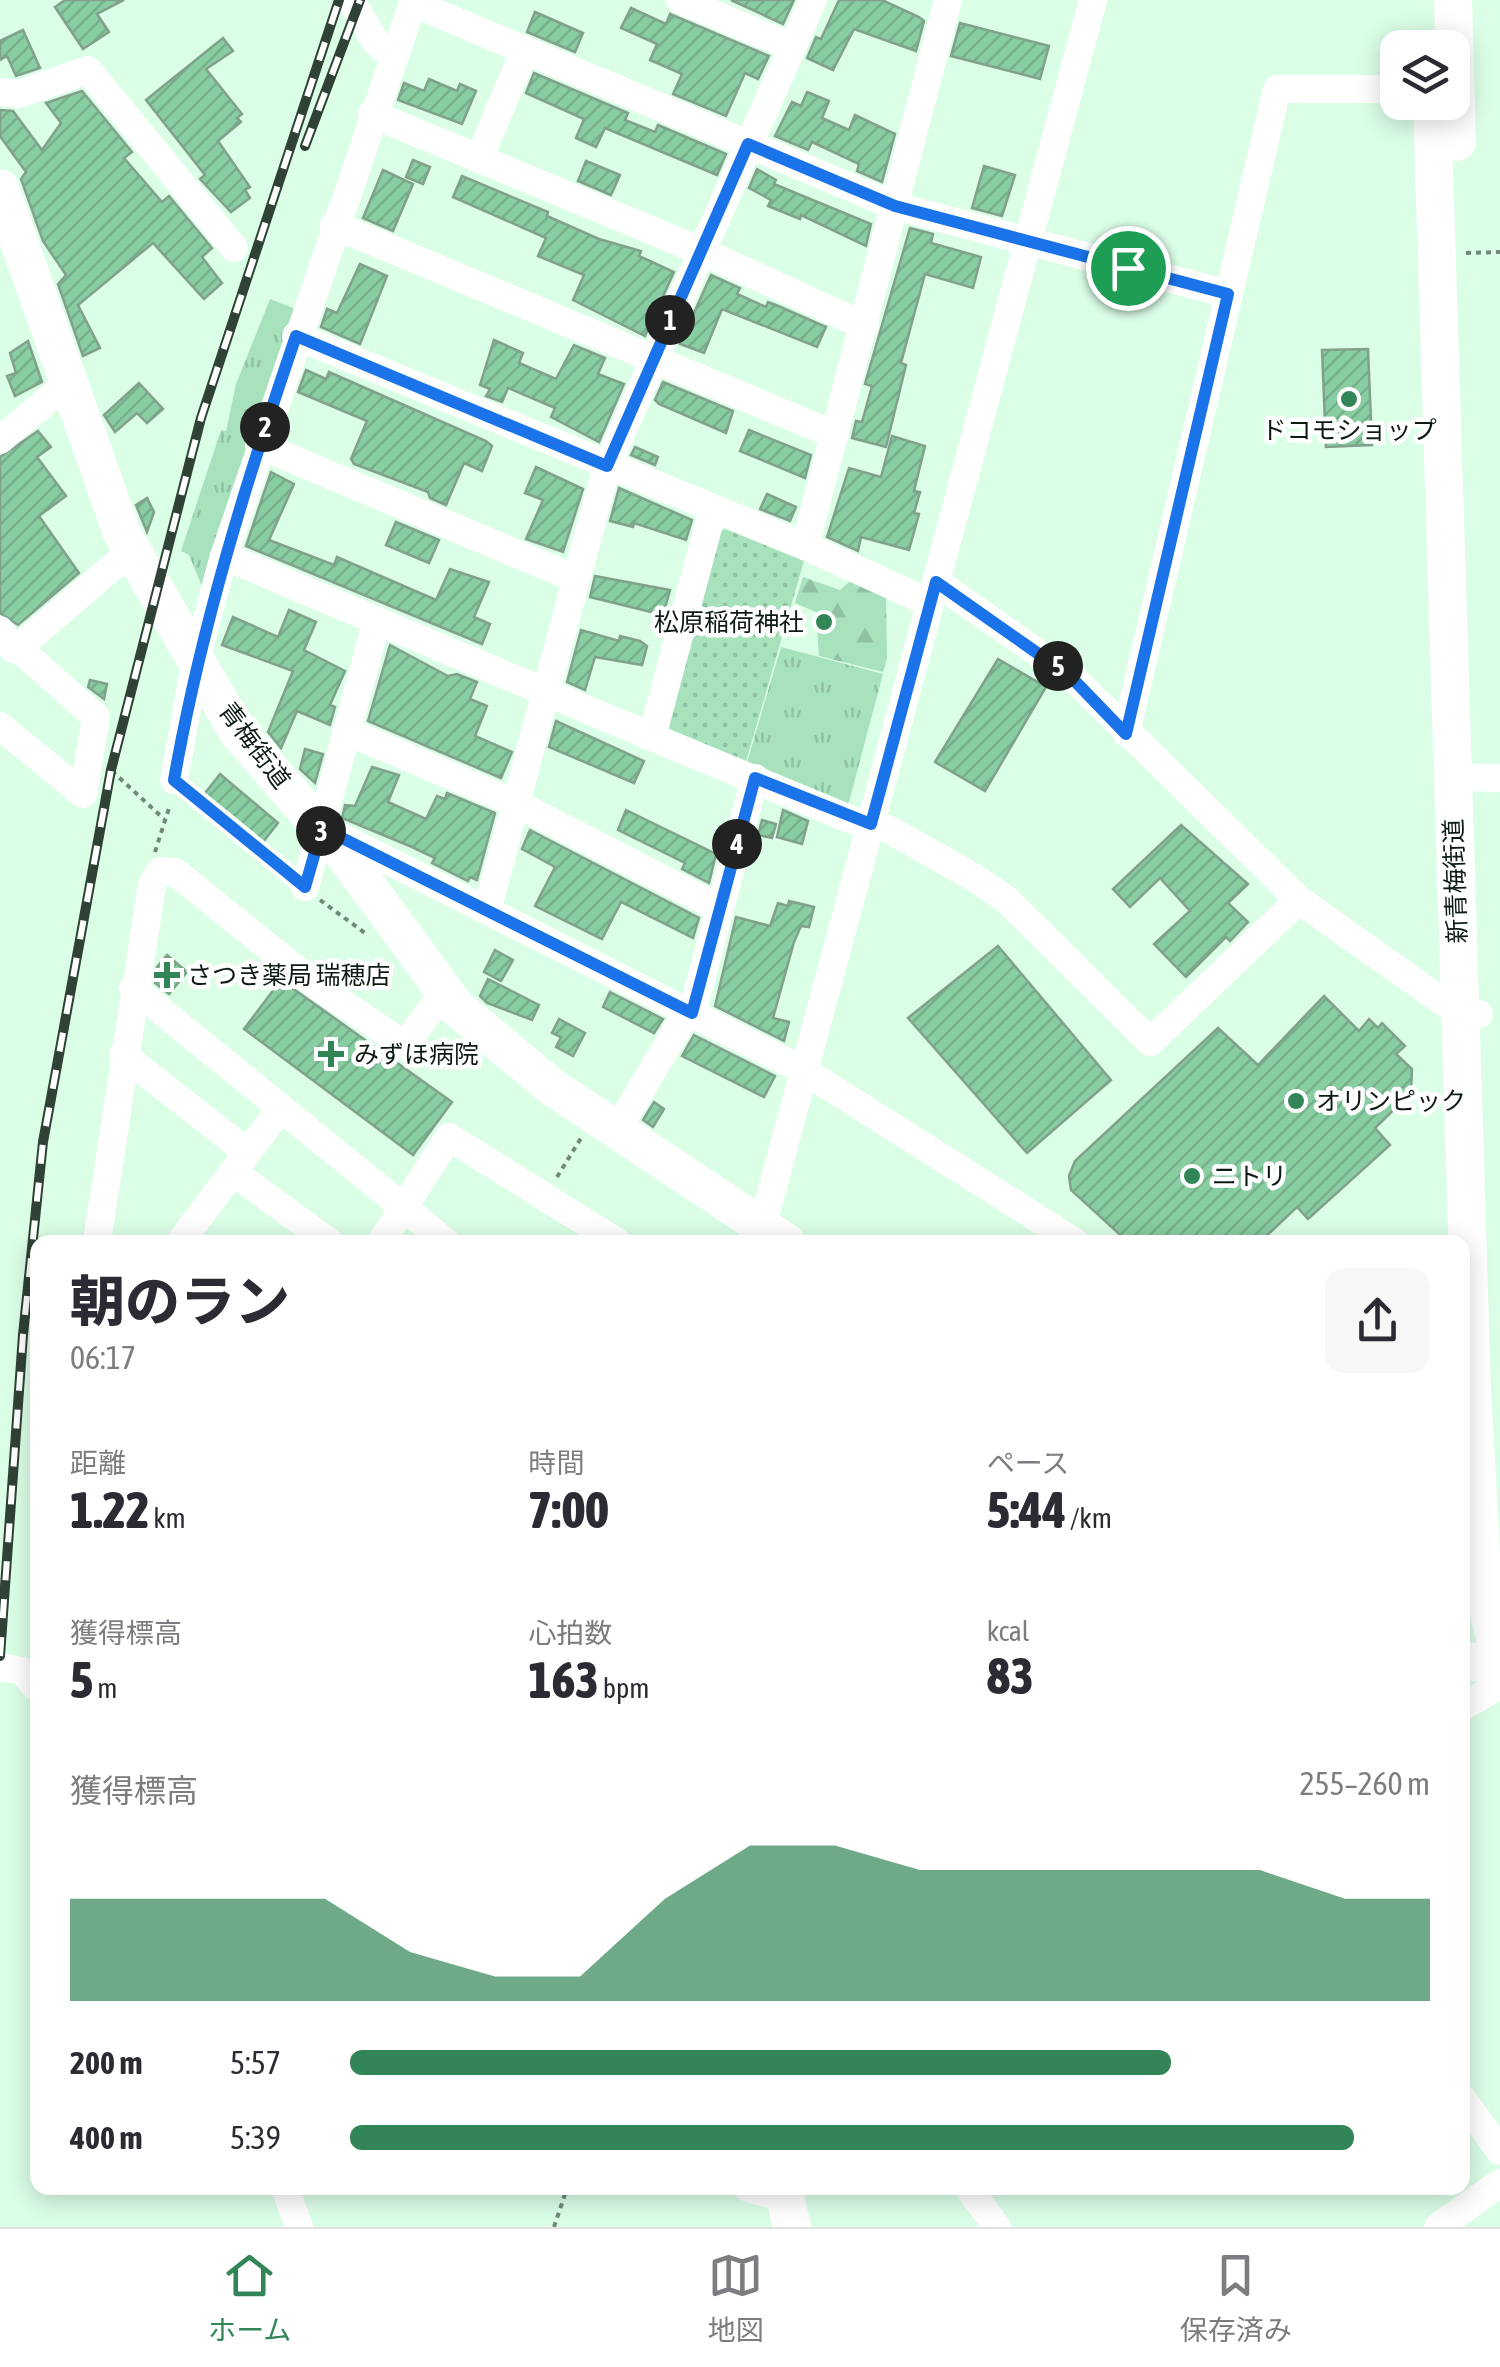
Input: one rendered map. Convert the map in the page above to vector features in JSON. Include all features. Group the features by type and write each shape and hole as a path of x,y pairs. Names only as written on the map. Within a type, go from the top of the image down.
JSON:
{"main road":[{"path":"1426,0 1429,30"},
{"name":"新青梅街道","path":"1452,0 1456,253 1474,778 1469,1013 1482,1589 1500,1664"},
{"name":"新青梅街道","path":"1433,120 1474,778"},
{"name":"青梅街道","path":"0,188 131,551 237,730 322,828 444,993 498,1045 612,1114 766,1235"},
{"name":"新青梅街道","path":"1469,1013 1500,1513"},
{"path":"1470,1662 1500,1664"}],"street":[{"path":"351,0 375,41 392,56"},
{"path":"680,0 792,47"},
{"path":"486,910 607,466 813,0"},
{"path":"805,546 948,0"},
{"path":"769,1235 803,1070 1094,0"},
{"path":"174,780 196,659 224,556 413,2 895,206 1228,294"},
{"path":"479,158 524,50"},
{"path":"0,92 19,94 88,70 234,248"},
{"path":"1126,734 1277,89 1380,89"},
{"path":"372,114 701,251 865,326"},
{"path":"334,225 835,435"},
{"path":"296,336 713,509 933,593 1070,676 1299,900 1469,1013"},
{"path":"0,440 68,383"},
{"path":"259,445 574,578"},
{"path":"652,737 713,509"},
{"path":"4,738 84,794 96,716 9,639 131,551"},
{"path":"224,556 652,737 888,828 1006,900 1150,1042 1299,900"},
{"path":"305,887 377,620"},
{"path":"346,731 515,803 720,908"},
{"path":"612,1114 690,1012 755,778"},
{"path":"322,828 803,1070 1064,1235"},
{"path":"98,1235 133,988 152,884 160,871 176,872 317,986 405,1045 444,993"},
{"path":"133,988 437,1235"},
{"path":"123,1055 321,1235"},
{"path":"185,1235 281,1108"},
{"path":"386,1235 449,1138 605,1235"},
{"path":"1470,1702 1494,1688 1500,1664"},
{"path":"0,1667 22,1672 30,1681"},
{"path":"1470,2109 1500,2151"},
{"path":"1438,2227 1500,2183"},
{"path":"288,2195 299,2227"},
{"path":"975,2195 998,2227"}],"path":[{"path":"1456,253 1500,252"},
{"path":"91,750 164,819"},
{"path":"160,871 154,846 174,780 373,939"},
{"path":"544,1198 612,1114"},
{"path":"554,2227 565,2195"}],"green space":[{"path":"270,299 296,309 203,589 189,555 181,551 221,430 226,431 236,384"},
{"path":"725,529 804,561 745,765 669,732 664,723 716,533"},
{"path":"803,577 840,590 850,581 886,595 887,659 883,672 819,656 816,612 795,603"},
{"path":"781,647 883,674 849,802 841,806 746,766"}],"building":[{"path":"65,0 124,0 97,14 109,32 83,49 55,7"},
{"path":"731,0 794,0 783,24"},
{"path":"839,0 882,0 919,17 924,21 916,51 854,29 833,70 807,58 816,37 821,39"},
{"path":"631,8 666,24 670,14 769,56 758,79 745,73 726,116 673,94 682,74 650,60 657,44 621,28"},
{"path":"535,12 583,33 575,52 527,32"},
{"path":"960,23 1049,46 1040,79 951,56"},
{"path":"23,30 40,68 16,76 7,56 0,60 0,41"},
{"path":"223,38 233,51 206,69 242,114 237,118 241,122 218,141 250,187 245,190 250,198 231,212 200,179 205,175 146,100"},
{"path":"534,73 628,113 625,120 655,132 658,125 726,154 717,175 605,128 596,147 576,138 584,119 526,93"},
{"path":"429,79 457,91 460,84 476,91 462,124 398,100 404,83 424,91"},
{"path":"82,91 132,152 124,158 162,202 169,196 212,248 202,257 222,283 204,299 153,243 78,305 100,348 83,356 58,284 66,275 43,241 21,179 26,172 0,136 0,110 13,111 42,150 61,123 46,103"},
{"path":"807,92 829,101 822,118 849,130 855,115 895,134 882,182 857,171 859,164 812,142 808,150 775,136 792,102 801,106"},
{"path":"413,160 430,167 423,184 406,177"},
{"path":"586,161 620,175 611,195 578,181"},
{"path":"984,166 1015,175 1002,216 972,208"},
{"path":"757,169 776,180 774,184 871,224 866,246 801,215 800,219 768,206 771,200 749,188"},
{"path":"383,170 413,184 393,231 363,218"},
{"path":"462,176 548,212 547,216 599,239 641,251 639,256 674,272 645,336 573,300 584,275 538,256 546,238 453,197"},
{"path":"910,228 933,234 931,243 981,257 973,288 925,274 901,363 906,365 886,447 852,438 856,421 862,422 872,386 865,384"},
{"path":"360,264 387,276 360,344 321,327 327,309 337,313"},
{"path":"711,275 740,288 737,294 766,307 768,302 826,327 817,347 722,309 704,353 680,344"},
{"path":"494,340 523,353 519,363 556,379 574,345 605,358 598,374 624,384 599,442 551,417 555,408 508,388 502,402 486,396 490,389 480,385"},
{"path":"28,341 42,382 15,396 7,376 16,373 10,353"},
{"path":"1368,349 1372,445 1326,447 1322,350"},
{"path":"306,370 326,379 329,372 486,441 492,446 482,471 464,463 446,505 430,498 428,492 354,464 351,459 367,421 298,392"},
{"path":"663,382 733,411 726,433 659,404 655,400"},
{"path":"139,383 163,409 147,423 137,413 115,432 104,415"},
{"path":"749,430 811,455 805,478 740,451"},
{"path":"38,431 51,447 37,457 66,496 39,516 79,573 18,625 0,613 0,457"},
{"path":"892,436 925,446 914,491 920,492 914,513 919,514 909,550 861,537 858,551 827,537 849,468 881,477"},
{"path":"635,447 658,457 655,465 631,455"},
{"path":"536,467 583,489 563,552 526,539 543,500 525,493"},
{"path":"271,472 294,484 269,540 334,565 337,557 436,600 450,569 489,582 474,617 490,624 482,644 246,546"},
{"path":"619,488 692,520 686,540 634,523 633,527 610,521"},
{"path":"767,494 796,507 790,521 760,509"},
{"path":"147,498 154,512 147,532 136,505"},
{"path":"396,522 439,540 429,563 386,545"},
{"path":"595,576 670,590 663,615 590,597"},
{"path":"289,610 316,622 304,650 345,671 330,705 335,707 330,725 297,711 281,748 268,732 293,671 222,645 233,617 278,637"},
{"path":"581,630 619,641 620,636 640,641 647,646 642,665 595,657 585,690 567,682"},
{"path":"390,645 448,676 457,674 477,682 470,699 487,706 475,736 512,752 501,778 368,721"},
{"path":"998,659 1046,687 985,791 935,762"},
{"path":"90,680 107,684 104,699 88,687"},
{"path":"556,721 644,761 634,783 549,747"},
{"path":"305,749 323,754 315,783 300,769"},
{"path":"372,767 399,775 388,802 426,819 437,796 445,799 447,793 495,813 477,880 470,877 468,881 432,863 435,858 342,818 345,805 355,806"},
{"path":"220,774 278,823 260,846 202,797"},
{"path":"626,810 716,854 709,883 682,869 685,863 618,830"},
{"path":"783,810 808,821 802,844 777,837"},
{"path":"762,820 776,824 772,838 758,835"},
{"path":"1181,825 1248,884 1228,903 1248,922 1230,941 1226,937 1186,977 1154,944 1190,911 1160,878 1130,907 1113,889"},
{"path":"530,830 699,918 693,938 621,902 602,939 535,906 555,867 522,849"},
{"path":"789,901 814,907 809,927 801,926 794,942 773,1018 789,1022 784,1041 715,1006 736,917 770,926 778,903 788,906"},
{"path":"998,946 1111,1080 1027,1153 908,1018"},
{"path":"495,950 513,960 501,981 484,972"},
{"path":"167,955 187,972 169,994 155,983 157,967"},
{"path":"488,979 539,1005 532,1020 487,1003 480,996"},
{"path":"281,980 452,1102 413,1155 244,1029"},
{"path":"610,992 663,1019 654,1033 603,1007"},
{"path":"1324,996 1359,1031 1369,1019 1378,1028 1382,1023 1405,1046 1396,1054 1412,1069 1411,1093 1375,1128 1390,1145 1308,1219 1297,1207 1267,1235 1120,1235 1071,1190 1069,1176 1075,1161 1218,1028 1258,1065"},
{"path":"559,1019 585,1033 573,1056 556,1047 561,1037 552,1033"},
{"path":"694,1035 775,1076 764,1097 682,1056"},
{"path":"654,1102 664,1109 653,1127 643,1120"}],"railway":[{"path":"33,1235 43,1142 111,770 201,418 339,0"},
{"path":"305,146 360,0"},
{"path":"0,1656 30,1267"}],"place":[{"name":"ドコモショップ","path":"1349,399"},
{"name":"松原稲荷神社","path":"824,622"},
{"name":"さつき薬局 瑞穂店","path":"167,975"},
{"name":"みずほ病院","path":"331,1054"},
{"name":"オリンピック","path":"1296,1101"},
{"name":"ニトリ","path":"1192,1176"}],"route":[{"path":"748,144 895,206 1128,268 1228,294 1126,734 1070,676 936,582 871,824 852,820 755,778 692,1013 322,828 305,887 174,780 196,659 224,556 296,336 607,466 748,144"}]}
